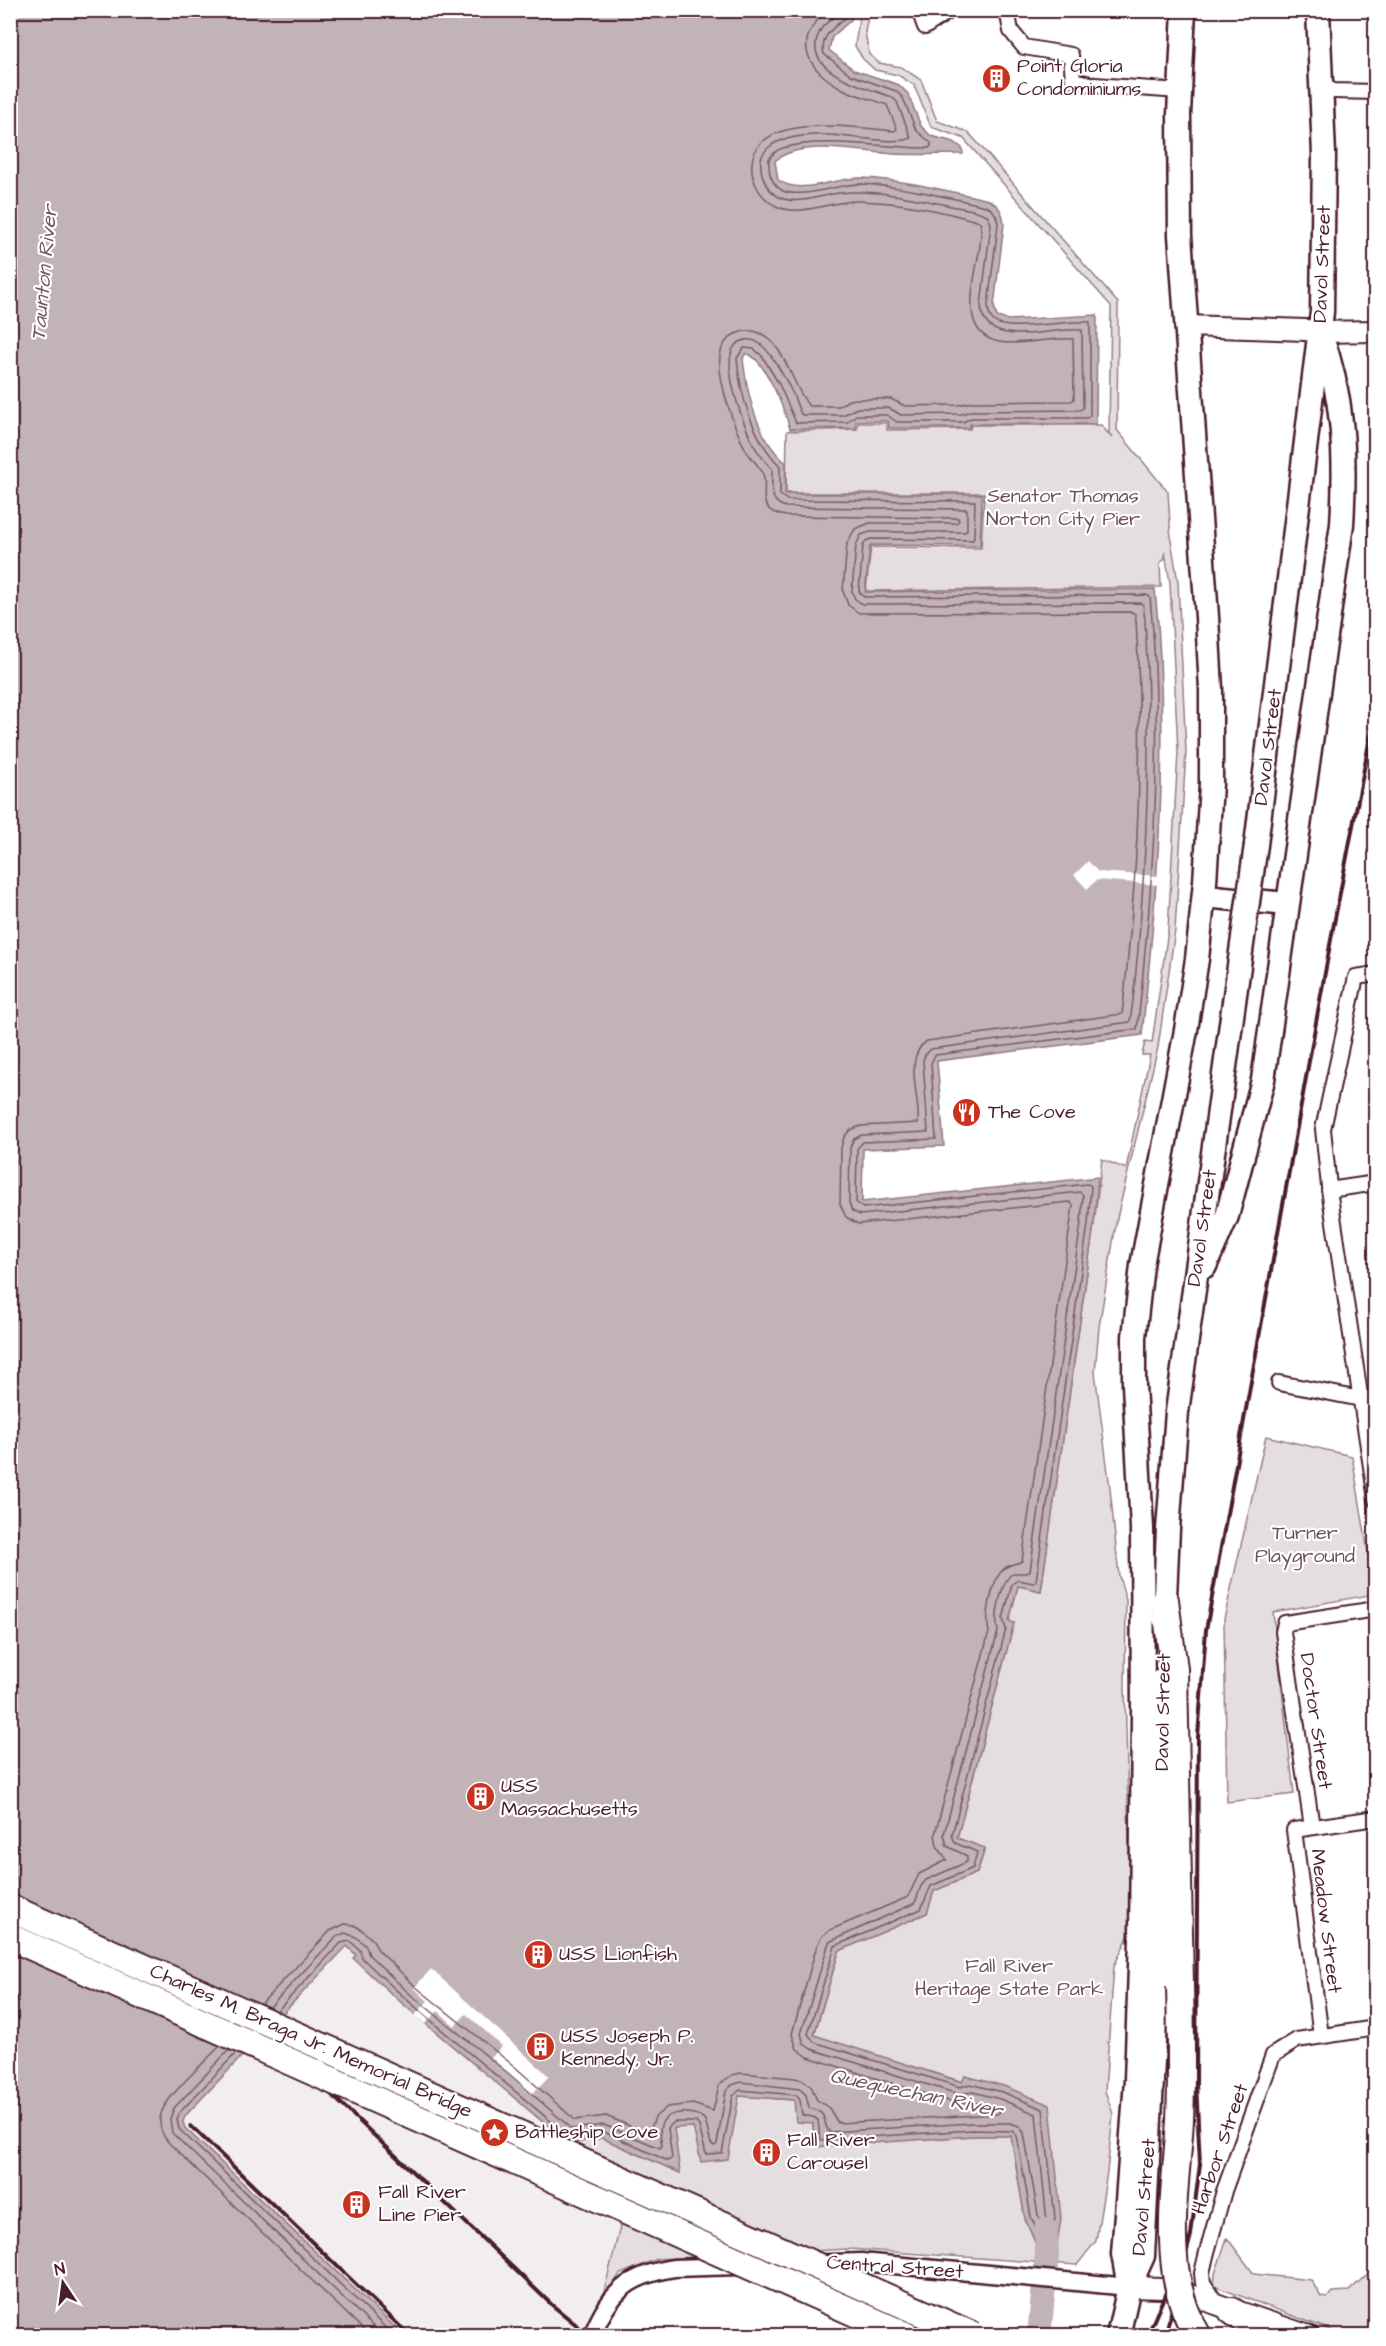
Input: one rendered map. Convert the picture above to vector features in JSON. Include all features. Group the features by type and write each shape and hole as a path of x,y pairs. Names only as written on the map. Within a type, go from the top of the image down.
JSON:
{"highway":[{"name":"Davol Street","path":"1129,2287 1123,2254 1136,2079 1141,1939 1143,1714 1142,1528 1133,1361 1136,1313 1146,1241 1186,1030 1204,896 1211,784 1211,689 1179,211 1179,91 1184,10"},
{"name":"Davol Street","path":"1129,2287 1143,2256 1152,2106 1161,1885 1165,1600 1177,1412 1256,845 1320,332 1325,203 1318,10"},
{"path":"1193,1295 1227,1216 1263,1080 1331,615 1343,513 1345,472 1343,424 1333,369 1320,332"},
{"path":"1204,896 1287,904"},
{"path":"1165,1600 1174,1669 1181,2076 1173,2260 1181,2300 1198,2336"},
{"name":"Charles M. Braga Jr. Memorial Bridge","path":"10,1908 974,2336"},
{"name":"Charles M. Braga Jr. Memorial Bridge","path":"10,1937 907,2336"},
{"path":"1121,2328 1129,2287"},
{"path":"1225,2308 1267,2336"}],"main road":[{"path":"1185,326 1320,332 1376,331"},
{"name":"Central Street","path":"1129,2287 1163,2288"},
{"path":"1184,2293 1309,2336"}],"street":[{"path":"919,10 925,27 951,10"},
{"path":"1007,10 1011,31 1024,47 1071,55 1073,80 1095,85 1179,91"},
{"path":"1322,85 1333,91 1376,92"},
{"path":"1376,974 1356,977 1323,1129 1329,1190 1376,1500"},
{"path":"1329,1190 1376,1183"},
{"path":"1279,1383 1360,1399 1376,1397"},
{"name":"Doctor Street","path":"1312,1827 1283,1632 1286,1622 1376,1609"},
{"path":"1312,1827 1376,1818"},
{"name":"Meadow Street","path":"1312,1827 1294,1830 1321,2036"},
{"name":"Harbor Street","path":"1225,2308 1203,2283 1202,2273 1224,2191 1273,2055 1297,2040 1376,2028"},
{"name":"Central Street","path":"592,2336 609,2300 629,2283 647,2274 675,2268 861,2262 1129,2287"}],"shaded area":[{"path":"347,1946 356,1955 353,1958 415,2015 568,2144 620,2227 602,2300 577,2335 403,2335 184,2126 185,2116"}],"green space":[{"name":"Fall River Heritage State Park","path":"860,11 869,11 865,32 869,54 879,63 901,67 921,80 937,121 968,132 1118,303 1117,430 1168,492 1171,540 1178,582 1186,752 1175,930 1158,1047 1117,1218 1099,1327 1095,1372 1119,1576 1126,1600 1125,1689 1131,1920 1128,1937 1114,1966 1105,2091 1113,2114 1107,2172 1096,2241 1077,2265 849,2249 657,2259 620,2274 602,2300 620,2227 568,2144 602,2138 680,2173 673,2128 693,2126 739,2096 794,2100 813,2122 814,2146 972,2136 1011,2136 1025,2219 1040,2254 1040,2261 1054,2262 1049,2105 965,2076 963,2082 814,2036 839,1951 927,1913 934,1891 977,1873 985,1849 957,1838 1014,1623 1009,1622 1018,1585 1041,1591 1102,1159 1126,1169 1150,1055 1142,1055 1145,1042 1152,1043 1168,930 1178,752 1170,583 1165,552 1165,559 1160,563 1161,587 866,591 871,547 981,548 984,493 786,493 787,431 857,429 858,423 887,423 887,430 970,429 971,425 1101,425 1112,438 1109,433 1111,306 963,138 931,127 914,85 898,75 875,70 863,59 855,46"},
{"name":"Turner Playground","path":"1266,1436 1352,1456 1375,1594 1273,1612 1294,1794 1227,1802 1224,1619"},
{"path":"1227,2238 1254,2274 1311,2280 1321,2297 1327,2298 1332,2292 1349,2291 1375,2267 1375,2335 1344,2335 1214,2286 1215,2274"}],"water":[{"name":"Taunton River","path":"11,11 852,11 851,20 832,37 829,50 854,70 899,85 908,94 921,126 931,136 954,142 962,148 963,154 893,154 831,148 800,150 786,154 775,161 778,180 787,185 807,186 850,179 876,179 925,186 989,200 1000,210 1004,224 994,306 997,317 1008,320 1097,315 1096,424 970,424 969,428 889,428 888,421 856,421 856,428 790,429 779,399 761,366 748,354 745,354 743,359 747,387 755,415 768,441 786,463 785,494 982,494 980,546 870,545 865,592 1155,589 1162,701 1162,757 1153,924 1142,1035 937,1061 944,1146 863,1149 862,1202 1098,1177 1094,1224 1041,1591 1018,1586 1009,1621 1014,1623 957,1838 985,1848 977,1873 934,1891 927,1913 839,1951 814,2035 962,2082 965,2076 1004,2086 1050,2105 1061,2219 1054,2262 1040,2261 1040,2253 1025,2219 1011,2136 972,2136 814,2147 813,2123 796,2122 794,2100 739,2096 728,2159 701,2162 693,2127 674,2128 680,2173 602,2138 568,2144 379,1982 353,1958 356,1955 347,1946 185,2116 183,2122 185,2128 403,2335 11,2336"}],"pier":[{"path":"1088,861 1098,872 1160,876 1159,885 1097,880 1087,889 1074,875"},
{"path":"431,1969 549,2076 531,2095 491,2058 502,2046 466,2014 455,2026 438,2011 425,2024 415,2015 428,2001 414,1988"}],"waterway":[{"name":"Quequechan River","path":"1039,2336 1047,2254 1046,2230"}],"railway":[{"path":"1165,2336 1191,2235 1200,2164 1196,2083 1198,1737 1206,1630 1332,934 1376,707"},
{"path":"291,2056 552,2305 590,2336"},
{"path":"191,2126 410,2336"},
{"path":"1149,2332 1166,2292 1178,2252"}],"place":[{"name":"Point Gloria Condominiums","path":"996,78"},
{"name":"The Cove","path":"967,1112"},
{"name":"USS Massachusetts","path":"480,1797"},
{"name":"USS Lionfish","path":"538,1954"},
{"name":"USS Joseph P. Kennedy, Jr.","path":"540,2047"},
{"name":"Battleship Cove","path":"494,2132"},
{"name":"Fall River Carousel","path":"766,2152"},
{"name":"Fall River Line Pier","path":"357,2204"}],"park label":[{"name":"Senator Thomas Norton City Pier","path":"1063,508"}]}
